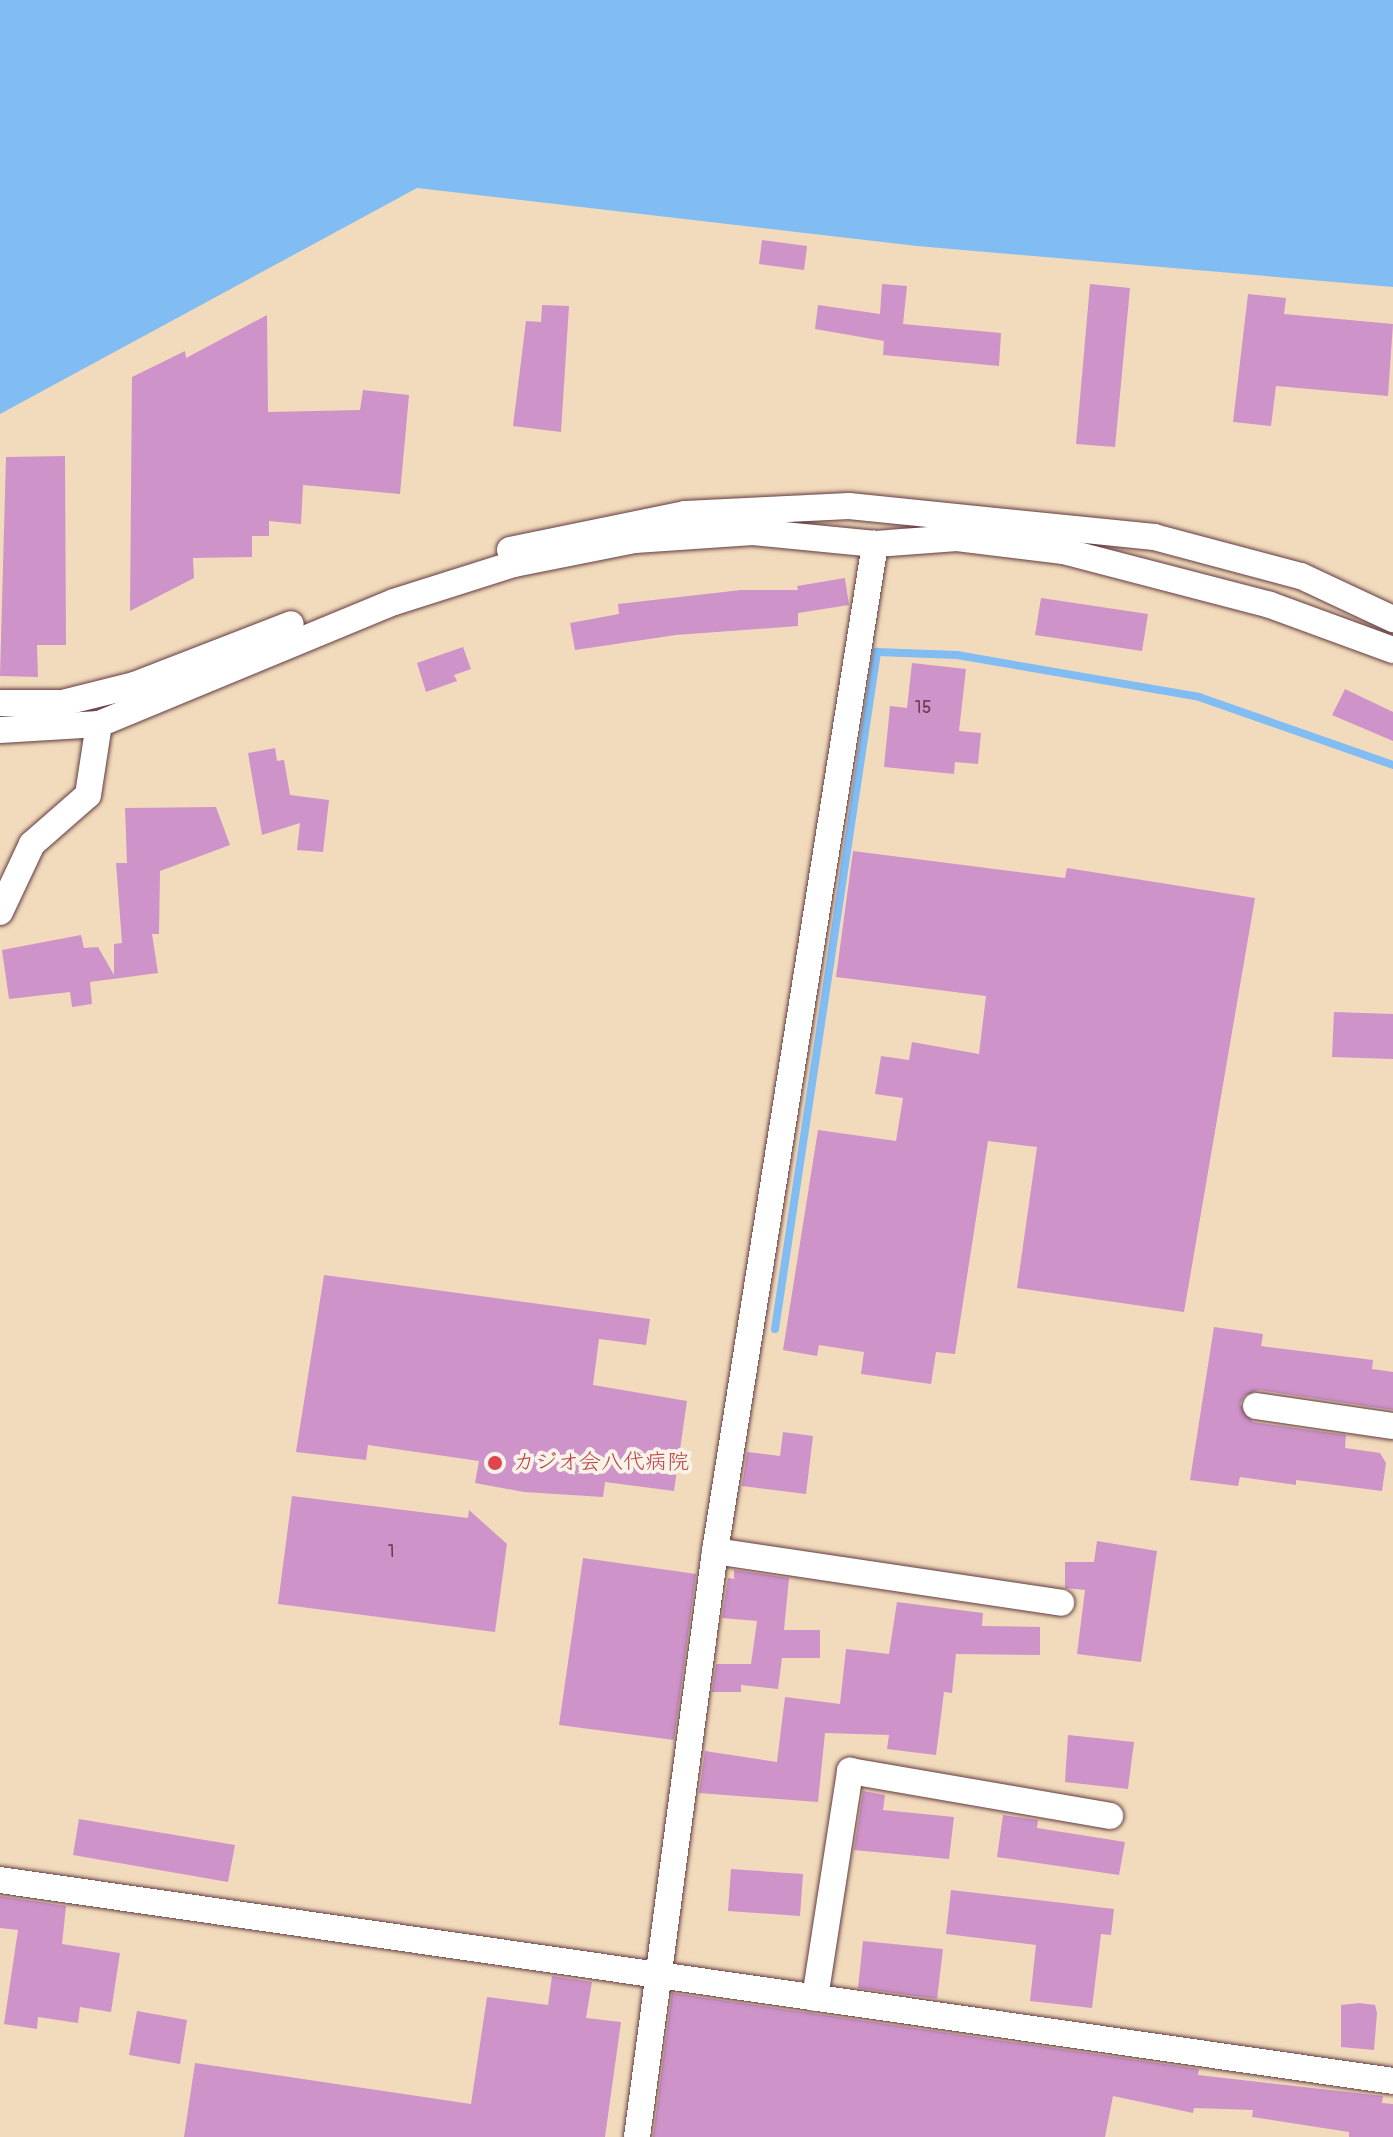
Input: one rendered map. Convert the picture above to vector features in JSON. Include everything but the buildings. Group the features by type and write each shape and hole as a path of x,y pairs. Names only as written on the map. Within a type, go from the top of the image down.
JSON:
{"street":[{"path":"0,703 62,703 134,685 373,593 531,544 685,514 849,506 1154,537 1301,576 1393,619"},
{"path":"0,730 99,724 394,602 514,564 635,540 753,532 875,544 957,538 1063,551 1270,605 1393,650"},
{"path":"637,2137 715,1551 875,544"},
{"path":"0,912 32,844 88,795 99,724"},
{"path":"1256,1406 1393,1426"},
{"path":"715,1551 1061,1603"},
{"path":"815,1998 850,1771 1110,1816"},
{"path":"0,1880 1393,2081"}],"water":[{"path":"0,0 1393,0 1393,287 917,246 417,188 0,414"}],"waterway":[{"path":"775,1329 877,652 957,655 1199,697 1393,765"}],"place":[{"name":"カジオ会八代病院","path":"495,1463"}]}
